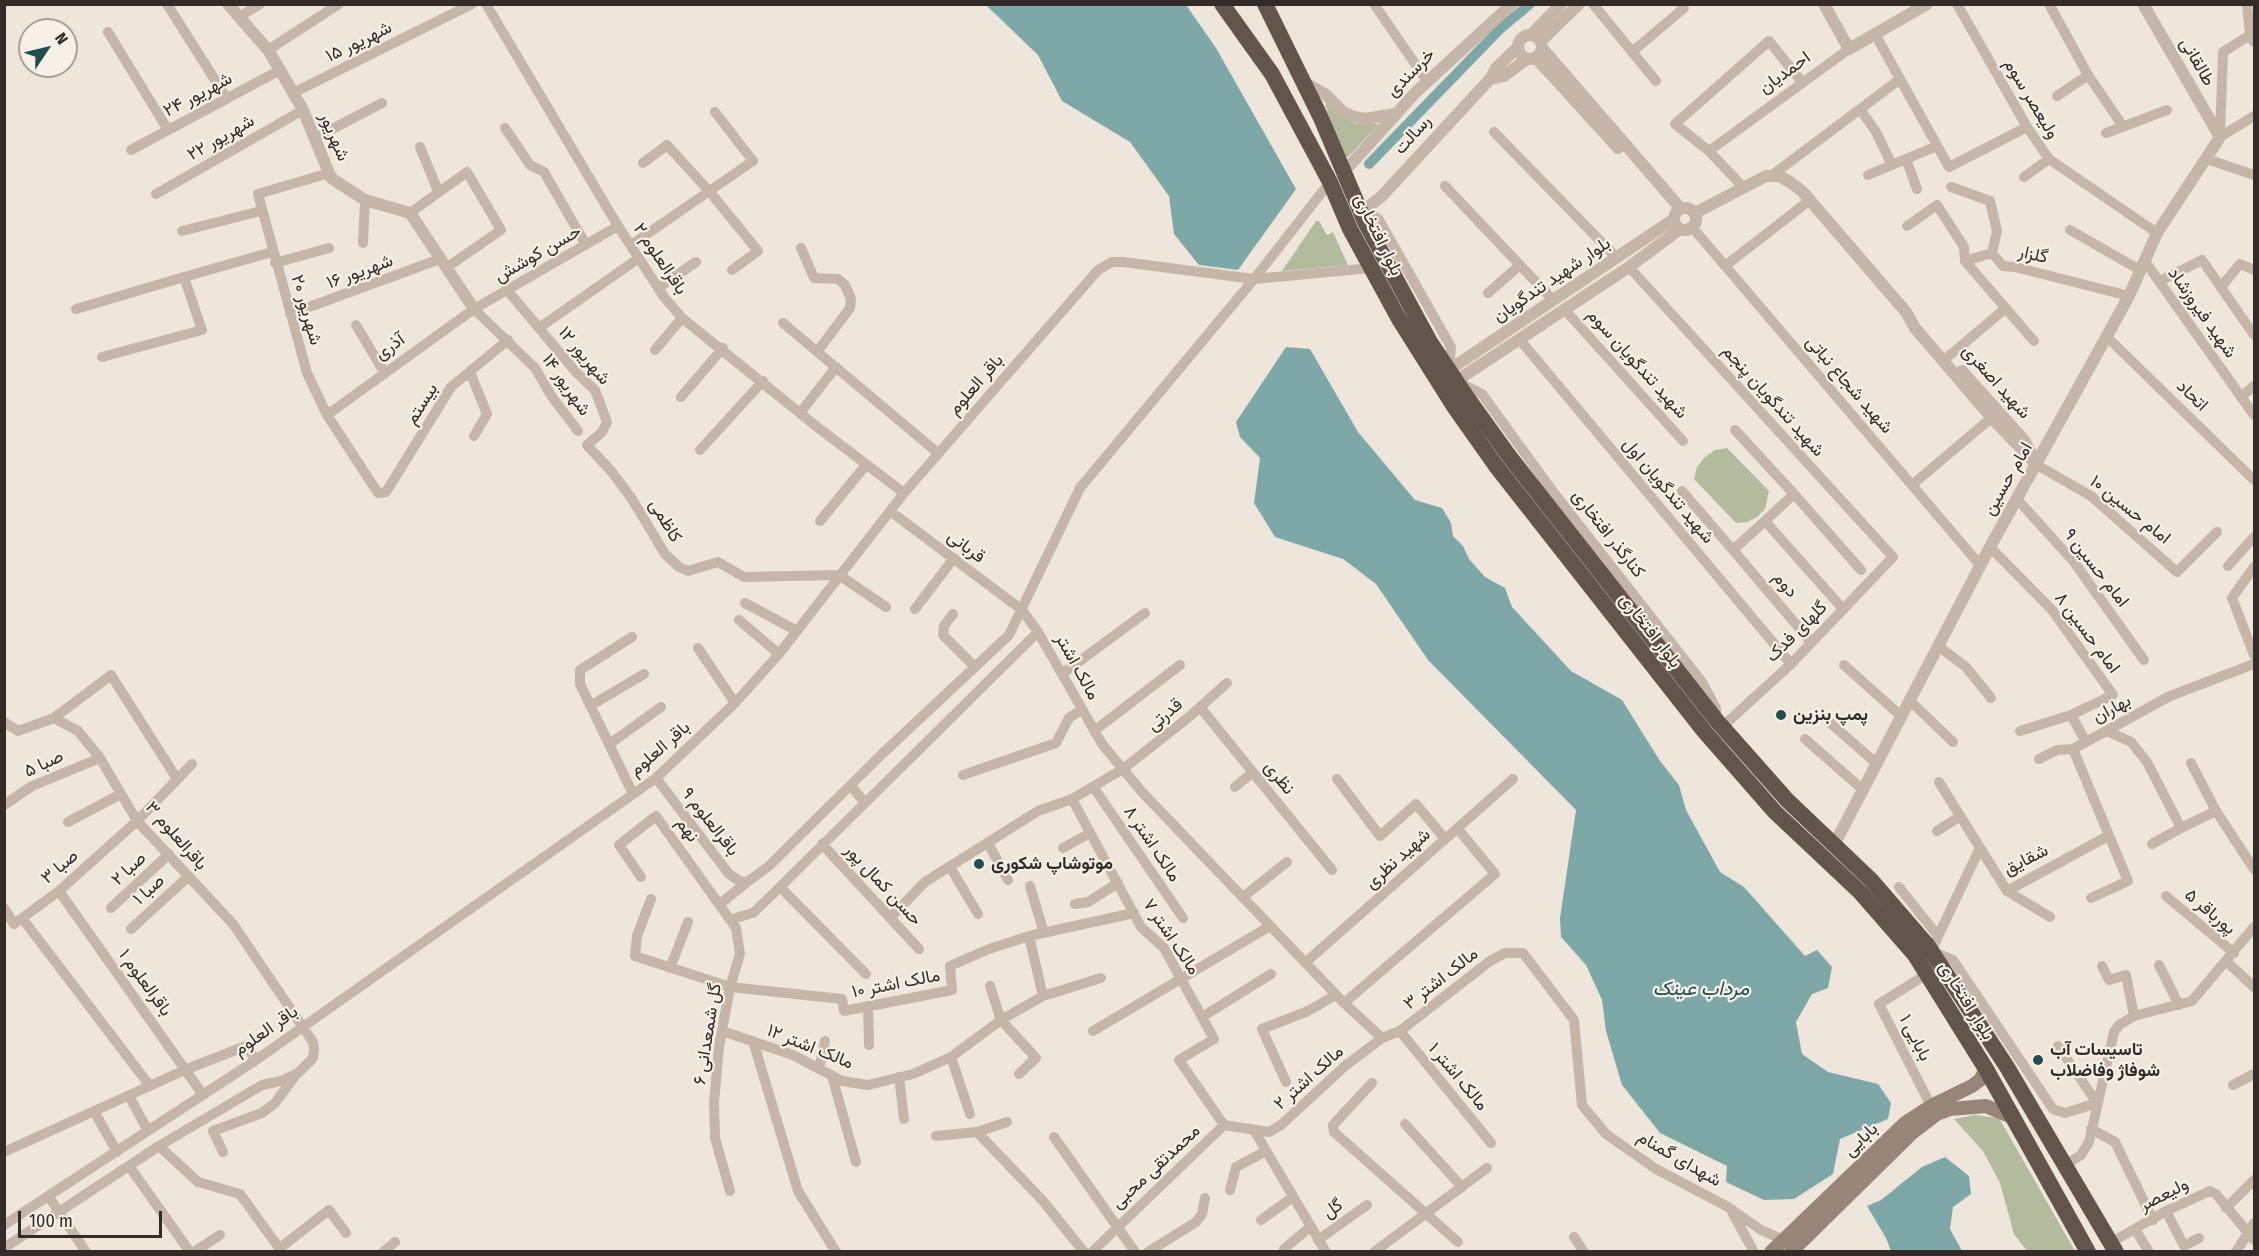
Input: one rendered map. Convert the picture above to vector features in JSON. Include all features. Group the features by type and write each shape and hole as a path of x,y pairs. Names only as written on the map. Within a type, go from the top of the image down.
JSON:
{"highway":[{"name":"بلوار افتخاری","path":"1265,4 1305,83 1337,178 1350,229 1416,350 1496,466 1704,731 1775,812 1860,892 1915,955 1986,1069 2088,1251"},
{"name":"بلوار افتخاری","path":"1230,9 1361,212 1425,333 1509,456 1719,724 1787,800 1934,943 2113,1247"}],"main road":[{"name":"بابایی","path":"1787,1246 1905,1123 1931,1106 1972,1086 1980,1080 1986,1069"},
{"path":"1972,1086 1982,1100 1978,1106"},
{"name":"بابایی","path":"1771,1251 1787,1246 1923,1123 1950,1109 1978,1106 1986,1106 2012,1117"}],"street":[{"path":"167,4 227,99"},
{"name":"شهریور","path":"228,4 268,50 280,70 303,110 332,178 365,200 410,213"},
{"path":"239,17 260,4"},
{"path":"268,50 339,4"},
{"name":"شهریور ۱۵","path":"293,93 472,4"},
{"name":"باقرالعلوم ۲","path":"486,4 618,226 658,288 682,318 723,348 800,413 904,493"},
{"path":"1374,4 1427,81"},
{"name":"خرسندی","path":"1337,178 1427,81 1512,4"},
{"name":"رسالت","path":"1536,48 1561,4"},
{"name":"رسالت","path":"1490,80 1504,76 1536,48 1579,4"},
{"path":"1593,4 1656,81"},
{"path":"1632,52 1684,8 1681,4"},
{"path":"1824,4 1849,50"},
{"name":"احمدیان","path":"1709,151 1849,50 1911,9 1927,4"},
{"name":"ولیعصر سوم","path":"1957,4 2027,127 2049,159 2157,232"},
{"path":"2049,4 2088,75 2122,125"},
{"name":"طالقانی","path":"2144,4 2220,137"},
{"path":"2220,137 2223,52 2252,39 2248,5"},
{"path":"108,32 168,130"},
{"path":"1875,34 1950,168 2027,127"},
{"name":"رسالت","path":"1361,212 1381,197 1490,80 1496,68 1517,48 1521,37 1536,48"},
{"path":"1743,187 1709,151 1675,124 1769,41 1802,82"},
{"path":"1517,48 1536,48 1681,219 1695,223 1695,213 1743,187 1766,176 1771,176 1900,79"},
{"name":"شهریور ۲۴","path":"131,150 280,70"},
{"path":"2057,96 2088,75"},
{"path":"1305,83 1325,94 1343,112 1354,117 1365,119 1395,114"},
{"path":"315,138 382,103"},
{"path":"1860,109 1876,132 1892,165"},
{"name":"شهریور ۲۲","path":"156,194 303,110"},
{"path":"2106,133 2122,125 2167,110"},
{"path":"630,245 753,161 715,112"},
{"path":"2220,137 2254,116"},
{"path":"505,128 530,165 544,172 586,245"},
{"path":"1494,132 1617,258"},
{"name":"امام حسین","path":"1834,844 1990,546 2129,296 2157,232 2220,137"},
{"path":"643,163 667,146 709,191 758,251 732,270"},
{"path":"1868,175 1937,146"},
{"path":"420,147 438,191 410,213 474,309"},
{"path":"1906,159 1917,189"},
{"path":"2024,177 2049,159"},
{"path":"2207,159 2254,175"},
{"name":"شهریور ۱۶","path":"290,314 443,264 501,230 467,172 438,191"},
{"path":"182,231 261,211 258,194 329,173"},
{"name":"شهید اصغری","path":"1771,176 1790,182 1810,200 1906,312 1922,324 1946,358 1995,415 2024,440 2037,465"},
{"path":"1038,632 753,913 732,919 727,899 744,882 754,879 781,856 1009,635 1080,488 1337,178"},
{"path":"1445,186 1553,300"},
{"name":"گلزار","path":"1951,187 1990,201 1997,231 1992,253 2003,266 2015,267 2129,296"},
{"path":"363,243 365,200"},
{"path":"1725,266 1810,200"},
{"path":"1907,226 1937,205 1964,247 1965,261 2034,341"},
{"name":"شهریور ۲۰","path":"261,211 307,373 327,415 378,493"},
{"name":"بلوار شهید تندگویان","path":"1453,376 1484,363 1629,267 1681,219"},
{"name":"شهید شجاع نباتی","path":"1681,219 1725,266 1980,565"},
{"name":"حسن کوشش","path":"474,309 618,226"},
{"path":"2070,230 2142,265"},
{"name":"بلوار شهید تندگویان","path":"1453,376 1476,352 1617,258 1666,232"},
{"path":"76,309 184,277 274,257 329,248"},
{"path":"801,248 814,278 838,279 845,285 851,299 850,308 817,352"},
{"path":"1965,261 1992,253"},
{"path":"539,328 639,258"},
{"path":"2160,281 2202,260 2254,335"},
{"path":"658,288 696,262"},
{"name":"باقر العلوم","path":"4,1225 256,1060 656,778 735,702 779,654 904,493 1098,270 1112,262 1254,279 1371,268"},
{"path":"2221,287 2240,264 2254,270"},
{"path":"1488,293 1520,265"},
{"name":"شهید فیروزشاد","path":"2142,265 2160,281 2254,415"},
{"name":"شهید تندگویان پنجم","path":"1629,267 1893,557"},
{"path":"102,357 202,330 184,277"},
{"name":"شهریور ۱۲","path":"508,291 575,371 595,390 605,411 607,422 602,432 587,445"},
{"path":"1946,358 2006,308"},
{"name":"شهریور ۱۴","path":"474,309 535,368 552,397 578,431"},
{"name":"آذری","path":"327,415 474,309"},
{"name":"شهید تندگویان سوم","path":"1565,310 1683,441"},
{"path":"655,350 682,318"},
{"path":"783,323 938,453"},
{"path":"356,325 384,372"},
{"name":"اتحاد","path":"2107,337 2254,480"},
{"name":"بیستم","path":"378,493 386,492 451,387 508,340"},
{"name":"شهید تندگویان اول","path":"1520,340 1791,664"},
{"path":"681,397 723,348"},
{"path":"1476,352 1484,363"},
{"path":"800,413 836,367"},
{"path":"470,372 487,414 474,436"},
{"path":"700,450 763,381"},
{"path":"2241,397 2254,386"},
{"path":"1912,485 1995,415"},
{"path":"1735,430 1861,570"},
{"name":"کاظمی","path":"587,445 612,472 632,499 665,555 688,572 718,562 744,577 839,575"},
{"path":"820,521 866,465"},
{"name":"امام حسین ۱۰","path":"2037,465 2091,496 2177,572 2217,532"},
{"name":"دوم","path":"1682,491 1811,642"},
{"path":"1734,550 1794,494"},
{"name":"امام حسین ۹","path":"2017,499 2074,562 2144,660"},
{"name":"قربانی","path":"890,511 1022,610"},
{"path":"1765,521 1844,609"},
{"path":"2228,566 2254,537"},
{"name":"امام حسین ۸","path":"1990,546 2052,610 2113,695 2071,716 2020,731"},
{"name":"گلهای فدک","path":"1719,724 1791,664 1893,557"},
{"path":"915,609 954,558"},
{"path":"2254,567 2232,598 2254,656"},
{"path":"839,575 886,607"},
{"path":"745,603 797,631"},
{"name":"مالک اشتر","path":"1022,610 1038,632 1094,731 1123,769 1305,963 1382,1038"},
{"path":"1062,674 1145,613"},
{"path":"954,614 944,626 943,635 975,667"},
{"path":"739,621 779,654"},
{"path":"632,638 580,670 580,684 633,794"},
{"path":"1938,646 1966,667 1991,698"},
{"path":"698,648 735,702"},
{"name":"بهاران","path":"2039,759 2057,750 2073,749 2170,696 2254,664"},
{"path":"1094,731 1180,665"},
{"path":"1844,665 1901,716"},
{"path":"590,706 644,674"},
{"path":"4,723 18,731 54,718 111,675 177,779"},
{"name":"قدرتی","path":"1123,769 1227,683"},
{"path":"1910,700 1953,742"},
{"path":"610,743 661,707"},
{"name":"نظری","path":"1200,707 1332,870"},
{"path":"963,775 1056,743 1069,718 1082,709"},
{"path":"2071,716 2086,742"},
{"name":"باقرالعلوم ۳","path":"54,718 78,731 100,758 137,821 233,924 313,1042 313,1058 298,1073"},
{"path":"1828,721 1876,763"},
{"path":"2107,731 2131,742 2147,762 2181,828"},
{"path":"1805,739 1862,789"},
{"path":"2073,749 2128,881 2091,897"},
{"name":"صبا ۵","path":"4,805 32,786 100,758"},
{"path":"2191,763 2216,812 2254,869"},
{"name":"صبا ۳","path":"22,918 59,891 137,821 192,764"},
{"path":"890,918 925,882 1038,811 1072,799 1123,769"},
{"path":"1235,787 1253,772"},
{"name":"باقرالعلوم ۹","path":"656,778 729,874 744,882"},
{"path":"1337,779 1380,836 1416,804 1445,839"},
{"name":"شهید نظری","path":"1305,963 1513,779"},
{"path":"1939,782 1979,850"},
{"path":"851,786 865,803"},
{"name":"مالک اشتر ۸","path":"1094,788 1183,918"},
{"path":"68,822 121,794"},
{"name":"مالک اشتر ۷","path":"1072,799 1141,927 1164,948 1214,1039 1179,1060 1224,1125"},
{"path":"2152,844 2216,812"},
{"name":"نهم","path":"641,877 619,845 656,816 727,899"},
{"path":"1937,831 1959,817"},
{"path":"1286,1082 1262,1029 1340,999 1495,874 1457,828"},
{"path":"1062,848 1090,833"},
{"name":"شقایق","path":"1934,943 1979,850 2007,891 2108,836"},
{"path":"988,843 1008,880"},
{"name":"حسن کمال پور","path":"822,844 919,949"},
{"name":"صبا ۲","path":"111,908 169,854"},
{"path":"1243,897 1287,862"},
{"path":"950,867 978,914"},
{"name":"صبا ۱","path":"131,929 189,876"},
{"path":"1075,904 1088,902 1118,883"},
{"path":"1030,886 1044,933"},
{"path":"780,887 866,974"},
{"path":"1899,887 1934,943 1953,960 2053,1109 2065,1113 2097,1103"},
{"name":"باقرالعلوم ۱","path":"59,891 187,1069 203,1095"},
{"path":"2007,891 2050,917"},
{"name":"پورباقر ۵","path":"2166,896 2230,957 2254,987"},
{"name":"مالک اشتر ۱۰","path":"651,899 637,936 635,956 730,987 842,999 844,1011 952,990 950,966 1029,936 1134,913"},
{"path":"4,908 14,924 22,918 150,1086"},
{"name":"گل شمعدانی ۶","path":"730,1191 715,1138 714,1083 730,987 740,954 740,941 732,919"},
{"path":"670,968 688,922"},
{"path":"1093,1031 1270,926"},
{"path":"2064,1165 2081,1155 2089,1142 2114,1032 2126,1018 2192,1000 2253,933"},
{"path":"1029,936 1043,996"},
{"name":"مالک اشتر ۳","path":"1382,1038 1400,1031 1490,961 1505,953 1523,953"},
{"name":"شهدای گمنام","path":"1523,953 1574,1020 1582,1105 1606,1134 1656,1169 1728,1207 1787,1246"},
{"path":"2159,965 2179,1005"},
{"path":"2102,966 2109,980 2126,975 2134,1016"},
{"path":"1202,1017 1271,974"},
{"name":"بابایی ۱","path":"1927,974 1879,1004 1931,1106"},
{"name":"مالک اشتر ۱۲","path":"722,1031 793,1055 842,1081 868,1085 913,1074 951,1057 1000,1020 1043,996 1101,978"},
{"path":"990,986 1000,1020 1036,1058 1019,1074"},
{"path":"868,1006 869,1045"},
{"name":"مالک اشتر ۱","path":"1400,1031 1491,1143"},
{"name":"مالک اشتر ۲","path":"1255,1132 1269,1132 1281,1125 1345,1066 1382,1038"},
{"path":"753,1041 798,1191 836,1251"},
{"path":"819,1069 825,1041"},
{"path":"4,1152 187,1069 246,1046 256,1060"},
{"path":"2058,1046 2097,1103"},
{"path":"951,1057 970,1114"},
{"path":"4,1248 159,1146 262,1085 280,1082 298,1073"},
{"path":"223,1152 213,1131 262,1113 275,1103 298,1073"},
{"path":"2233,1085 2254,1074"},
{"path":"832,1076 856,1162"},
{"path":"899,1077 904,1119"},
{"path":"1372,1083 1333,1125 1335,1132 1458,1242"},
{"path":"129,1096 148,1131"},
{"path":"94,1111 117,1152"},
{"path":"936,1136 977,1132 1007,1122"},
{"path":"1405,1124 1462,1187"},
{"name":"محمدتقی محبی","path":"1092,1251 1224,1125 1255,1132"},
{"path":"2091,1129 2115,1142 2153,1220"},
{"path":"977,1132 1043,1202 1084,1251"},
{"path":"1255,1132 1326,1251"},
{"path":"1054,1137 1135,1251"},
{"path":"159,1146 198,1182 240,1194 281,1250 329,1210 346,1233"},
{"path":"1230,1190 1236,1167 1266,1151"},
{"path":"129,1166 192,1251 220,1235"},
{"path":"1374,1251 1428,1214 1487,1168"},
{"path":"2236,1251 2252,1232 2226,1208 2254,1180"},
{"name":"ولیعصر","path":"2113,1247 2135,1229 2166,1211 2210,1191 2216,1194 2226,1208"},
{"path":"49,1197 86,1251"},
{"path":"1261,1220 1293,1197"},
{"path":"1148,1251 1196,1222 1202,1214 1205,1198"},
{"name":"گل","path":"1318,1240 1367,1205"},
{"name":"شهدای گمنام","path":"1728,1207 1754,1251"},
{"path":"2166,1211 2184,1246 2199,1238"},
{"path":"1284,1249 1310,1227"},
{"path":"2135,1229 2149,1251"},
{"path":"1574,1236 1584,1251"},
{"path":"383,1251 395,1242"}],"green space":[{"path":"1327,104 1355,124 1379,124 1348,157 1345,157 1325,105"},
{"path":"1316,221 1319,221 1327,235 1333,232 1348,265 1282,271"},
{"path":"1727,448 1769,491 1765,509 1757,517 1747,522 1736,523 1694,479 1697,467 1705,457 1715,450"},
{"path":"1975,1115 1999,1118 2075,1251 2027,1251 2014,1234 2000,1183 1983,1151 1954,1119"}],"water":[{"path":"986,5 1186,5 1216,48 1296,189 1238,270 1199,265 1174,234 1169,196 1130,142 1062,101 1038,55"},
{"name":"مرداب عینک","path":"1286,347 1310,349 1358,432 1415,500 1442,508 1451,523 1453,536 1463,546 1469,559 1485,577 1505,588 1512,607 1571,671 1622,700 1660,761 1679,785 1686,810 1720,872 1744,887 1805,956 1817,950 1832,967 1828,988 1812,994 1796,1022 1802,1054 1828,1072 1878,1084 1891,1103 1888,1119 1840,1139 1833,1174 1794,1199 1764,1200 1726,1182 1727,1166 1660,1133 1622,1085 1606,1031 1602,1000 1586,965 1561,937 1560,918 1576,810 1428,660 1376,584 1343,559 1275,537 1254,503 1260,458 1240,437 1236,422"},
{"path":"1945,1157 1969,1176 1971,1194 1953,1207 1950,1229 1962,1251 1891,1251 1867,1206 1881,1200 1922,1167"}],"waterway":[{"path":"1369,164 1500,29 1530,4"}],"place":[{"name":"پمپ بنزین","path":"1781,715"},
{"name":"موتوشاپ شکوری","path":"979,864"},
{"name":"تاسیسات آب شوفاژ وفاضلاب","path":"2038,1060"}]}
